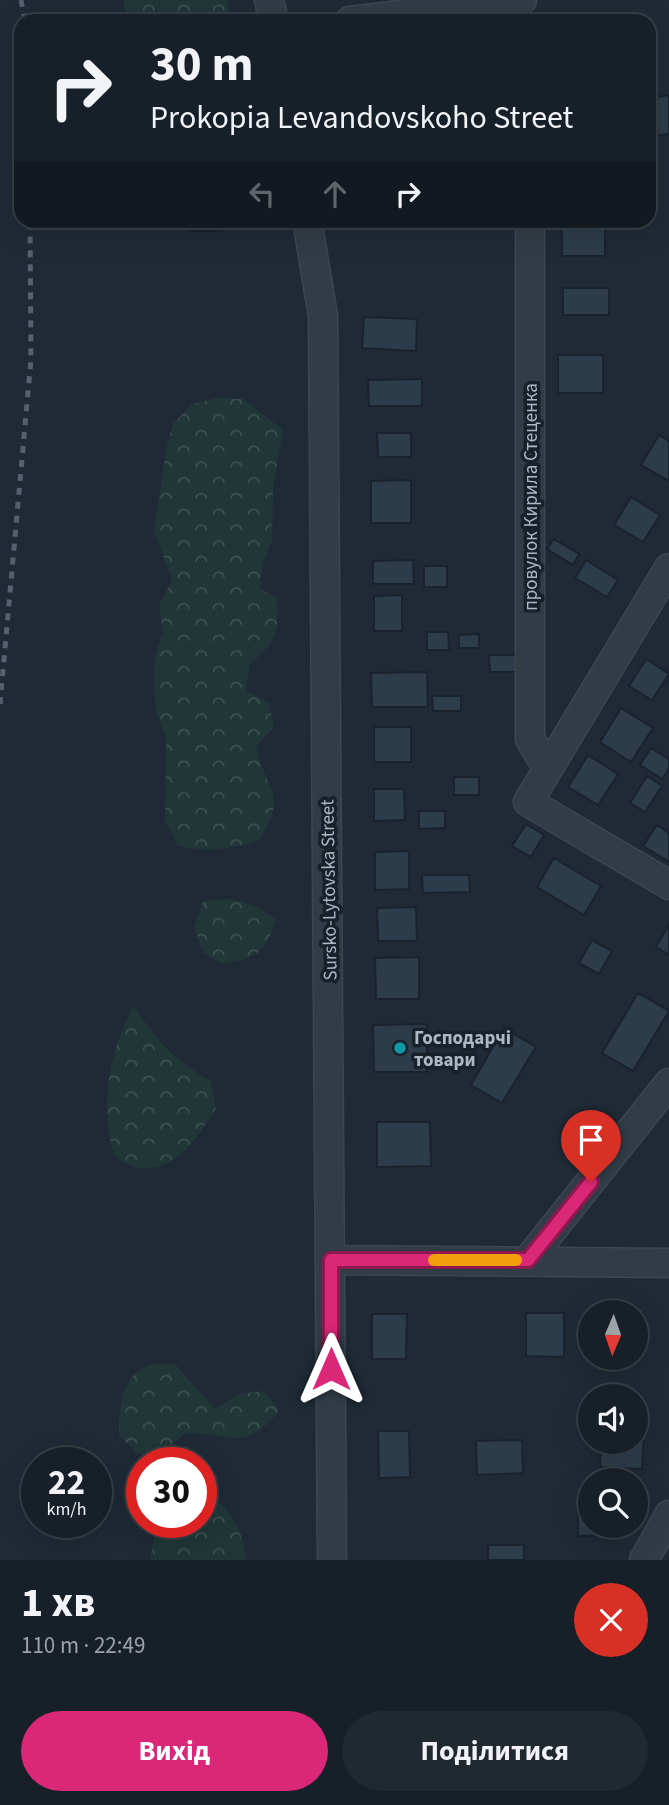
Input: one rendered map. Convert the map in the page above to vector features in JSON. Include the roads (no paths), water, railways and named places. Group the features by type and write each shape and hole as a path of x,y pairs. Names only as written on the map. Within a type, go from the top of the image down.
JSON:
{"street":[{"path":"407,14 522,0"},
{"name":"Sursko-Lytovska Street","path":"308,228 323,316 332,1560"},
{"name":"провулок Кирила Стеценка","path":"530,228 530,739 548,769"},
{"path":"669,568 528,802 669,885"},
{"path":"528,1260 669,1083"},
{"path":"331,1260 528,1260 669,1264"},
{"path":"644,1560 669,1516"}],"railway":[{"path":"21,0 24,14"},
{"path":"0,704 31,359 30,228"}],"place":[{"name":"Господарчі товари","path":"400,1048"}]}
